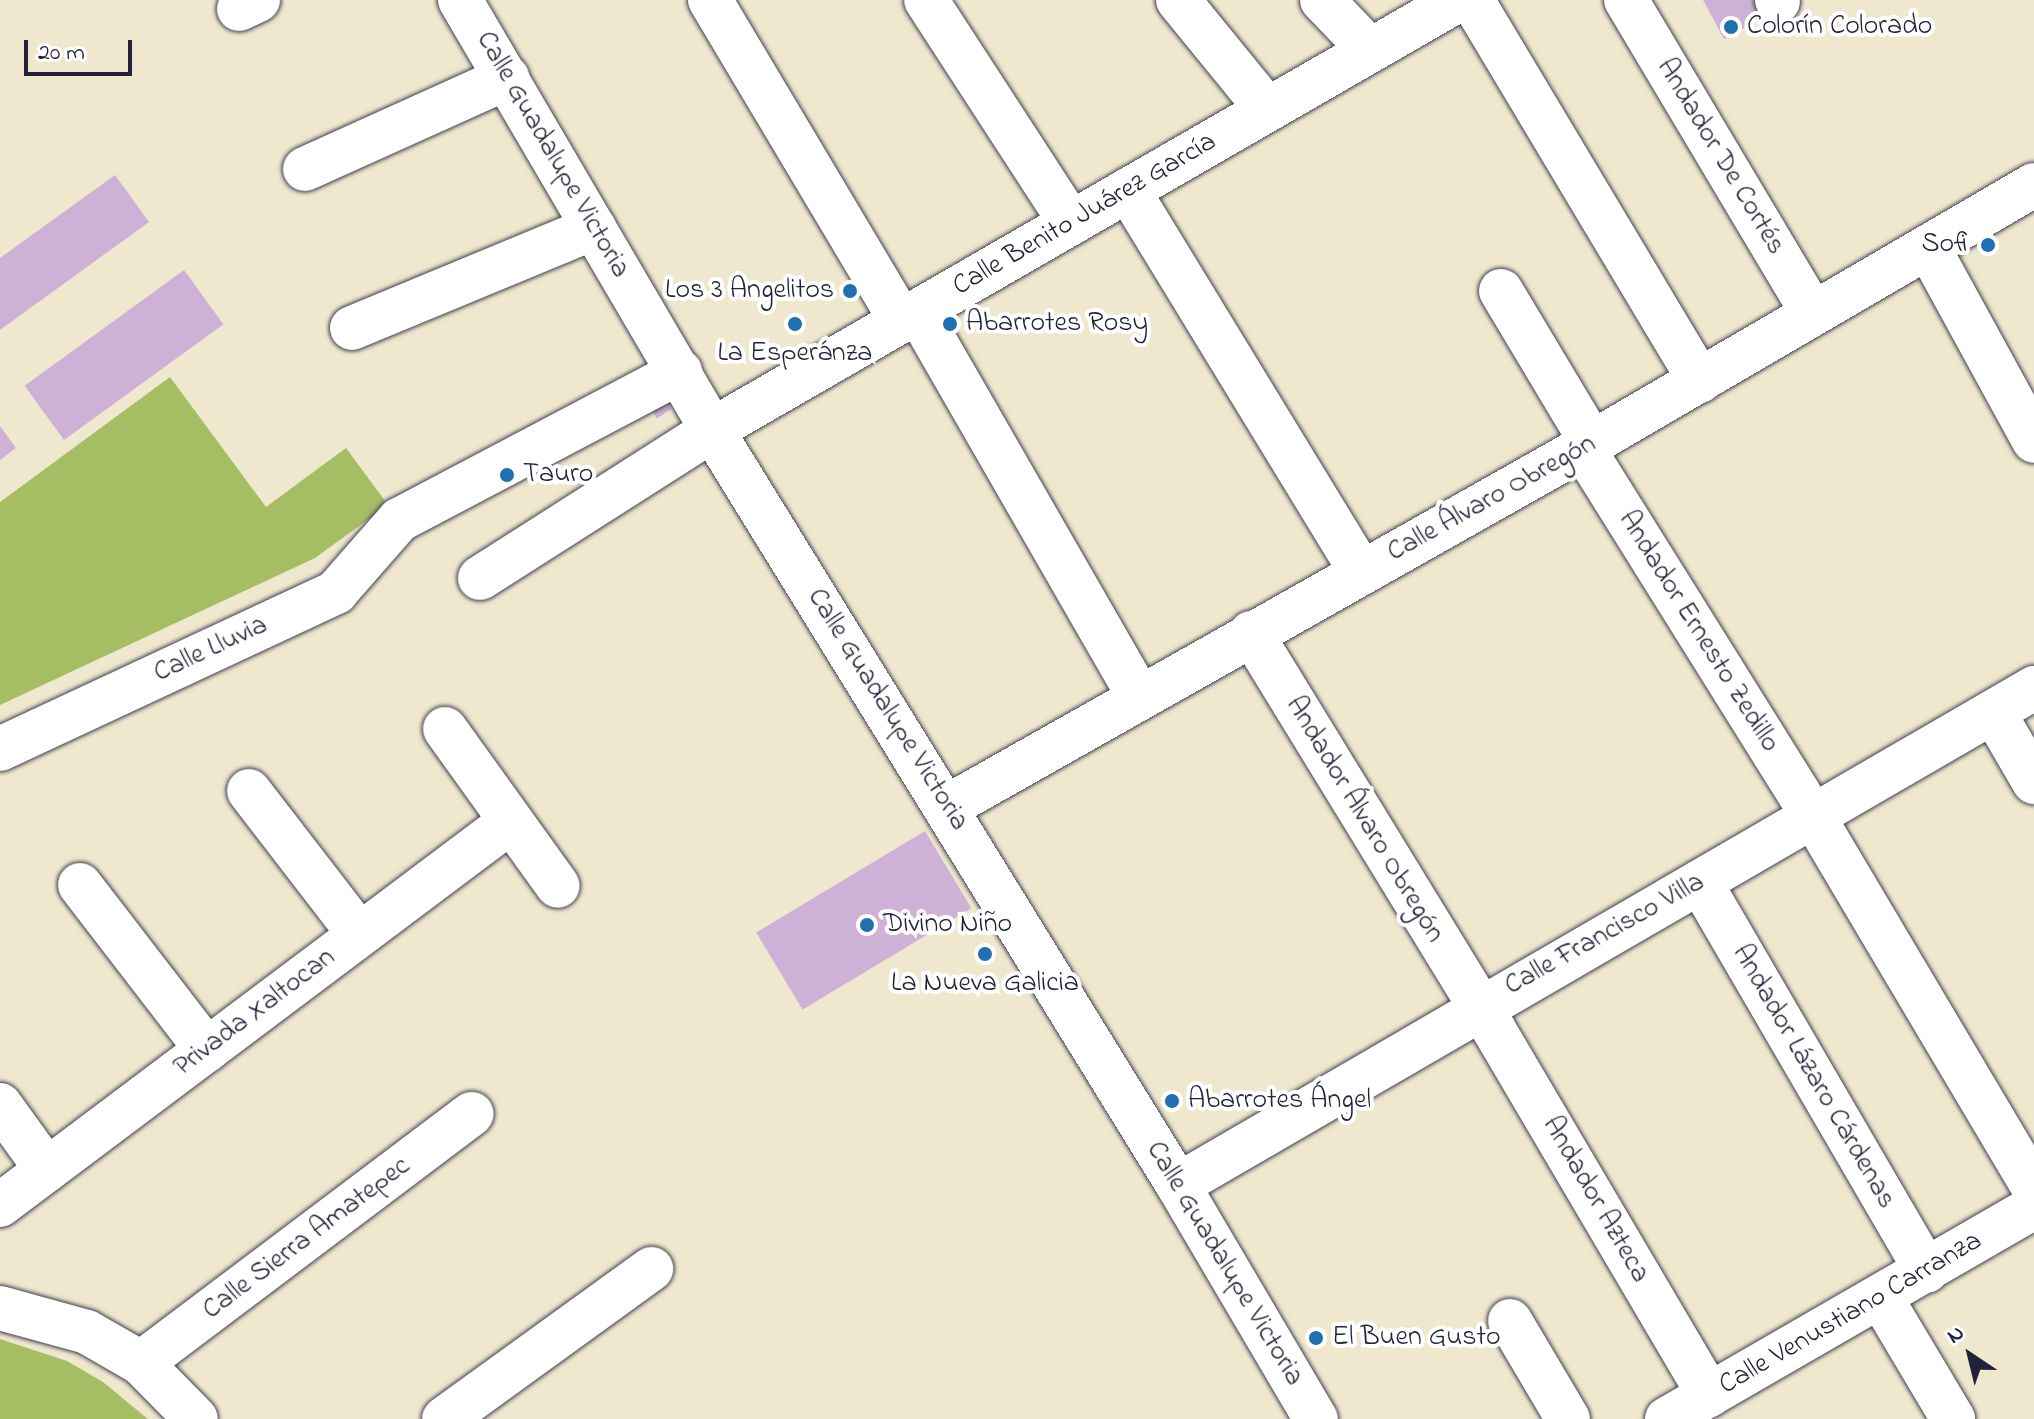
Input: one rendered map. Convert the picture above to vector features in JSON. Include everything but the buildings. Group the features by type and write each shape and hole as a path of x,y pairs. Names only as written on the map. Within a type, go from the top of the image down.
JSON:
{"street":[{"name":"Calle Guadalupe Victoria","path":"460,0 712,430 1178,1185 1316,1419"},
{"path":"710,0 909,317 1139,697"},
{"path":"926,0 1071,223"},
{"path":"1178,0 1267,109"},
{"path":"1322,0 1370,50"},
{"name":"Calle Benito Juárez García","path":"480,578 712,430 1458,0"},
{"path":"1472,0 1700,381"},
{"name":"Andador De Cortés","path":"1626,0 1813,314"},
{"path":"305,169 507,78"},
{"name":"Calle Álvaro Obregón","path":"947,807 1700,381 2034,185"},
{"path":"1128,190 1361,572"},
{"path":"352,328 594,228"},
{"path":"1928,247 2034,441"},
{"name":"Andador Ernesto Zedillo","path":"1501,291 1588,445 2034,1188"},
{"name":"Calle Lluvia","path":"0,749 336,592 399,520 680,372"},
{"name":"Andador Álvaro Obregón","path":"1251,633 1477,1007"},
{"name":"Calle Francisco Villa","path":"1178,1185 1477,1007 2034,688"},
{"path":"1994,713 2034,782"},
{"path":"445,729 558,886"},
{"path":"249,791 359,934"},
{"name":"Privada Xaltocan","path":"0,1205 510,822"},
{"name":"Andador Lázaro Cárdenas","path":"1700,882 1926,1271"},
{"path":"80,885 207,1050"},
{"name":"Andador Azteca","path":"1477,1007 1709,1395"},
{"path":"0,1105 47,1170"},
{"name":"Calle Sierra Amatepec","path":"141,1363 472,1114"},
{"name":"Calle Venustiano Carranza","path":"1667,1419 2034,1207"},
{"path":"444,1419 651,1269"},
{"path":"1881,1298 1953,1419"},
{"path":"0,1308 87,1332 141,1363 196,1419"},
{"path":"1510,1321 1568,1419"}],"green space":[{"path":"170,377 266,507 346,448 388,505 315,558 0,705 0,502"},
{"path":"0,1339 67,1361 103,1382 148,1419 0,1419"}],"place":[{"name":"Colorín Colorado","path":"1731,27"},
{"name":"Sofi","path":"1988,245"},
{"name":"Los 3 Angelitos","path":"850,291"},
{"name":"La Esperánza","path":"795,324"},
{"name":"Abarrotes Rosy","path":"950,324"},
{"name":"Tauro","path":"507,475"},
{"name":"Divino Niño","path":"867,925"},
{"name":"La Nueva Galicia","path":"985,954"},
{"name":"Abarrotes Ángel","path":"1172,1101"},
{"name":"El Buen Gusto","path":"1316,1338"}]}
